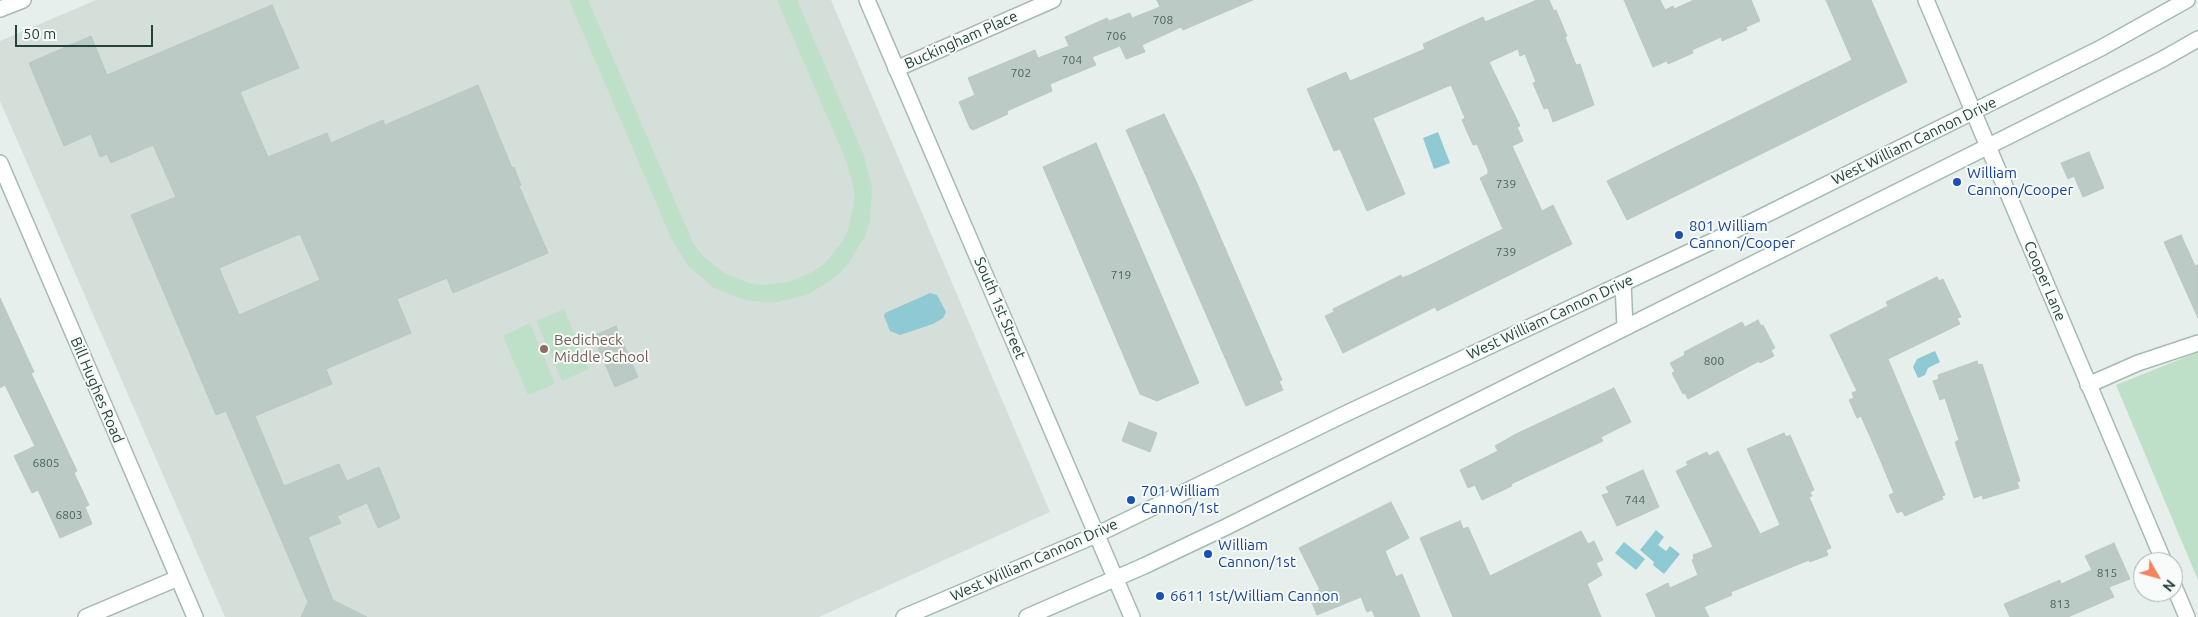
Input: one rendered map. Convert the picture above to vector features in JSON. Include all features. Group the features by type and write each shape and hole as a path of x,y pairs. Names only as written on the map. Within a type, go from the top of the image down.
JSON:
{"main road":[{"path":"0,10 23,0"},
{"name":"South 1st Street","path":"867,0 1132,617"},
{"name":"Buckingham Place","path":"896,69 1053,0"},
{"name":"Cooper Lane","path":"1926,0 2160,552"},
{"name":"West William Cannon Drive","path":"904,617 1096,535 1623,283 1974,112 2101,48 2187,0"},
{"path":"1027,617 1116,579 1226,526 1988,147 2161,60 2198,39"},
{"name":"Bill Hughes Road","path":"0,163 195,617"},
{"path":"1623,283 1625,327"},
{"path":"2088,385 2145,360 2198,343"},
{"path":"86,617 178,578"},
{"path":"2178,602 2182,616"}],"shaded area":[{"name":"Bedicheck Middle School","path":"96,0 831,0 1050,512 819,617 225,617 0,101 0,41"}],"green space":[{"path":"569,0 588,0 694,245 703,256 724,273 749,283 762,285 789,282 814,271 825,263 842,242 848,230 854,203 854,189 847,163 777,0 797,0 864,156 872,187 870,220 865,236 848,264 837,276 809,294 778,302 761,302 745,300 714,288 689,267 672,240"},
{"path":"564,309 589,369 562,381 536,321"},
{"path":"530,323 555,384 528,395 503,336"},
{"path":"2198,352 2198,580 2116,385"}],"water":[{"path":"1438,132 1450,163 1434,169 1423,138"},
{"path":"930,293 937,295 946,312 943,318 933,324 900,335 890,331 884,316 885,313"},
{"path":"1935,351 1940,362 1928,368 1925,375 1918,378 1913,367 1917,359"},
{"path":"1656,530 1664,537 1658,545 1666,551 1670,546 1680,554 1664,574 1640,550"},
{"path":"1624,542 1645,559 1636,570 1615,553"}],"building":[{"path":"1157,0 1253,0 1183,30 1181,27 1142,45 1145,52 1126,59 1120,46 1092,57 1096,65 1050,84 1052,91 1007,111 1008,114 973,130 970,128 959,102 975,95 968,78 1035,50 1038,58 1069,46 1065,37 1107,18 1109,21 1130,13 1132,18 1160,7"},
{"path":"1537,0 1549,0 1554,11 1556,10 1576,65 1580,64 1594,105 1553,122 1548,108 1544,109 1533,83 1536,82 1525,54 1520,56 1518,49 1489,62 1520,126 1517,127 1523,141 1512,146 1542,211 1553,205 1572,244 1437,311 1435,307 1343,353 1325,316 1334,312 1333,309 1401,275 1402,278 1412,274 1503,229 1480,178 1488,174 1488,170 1477,144 1473,145 1462,120 1465,118 1451,85 1373,118 1405,194 1367,211 1340,149 1334,151 1307,89 1346,72 1350,81 1425,49 1423,44 1483,17 1485,22"},
{"path":"1624,0 1660,0 1665,10 1673,6 1674,9 1694,0 1751,0 1760,21 1746,27 1747,30 1722,41 1721,37 1692,50 1693,53 1668,64 1667,61 1653,67"},
{"path":"1826,0 1871,0 1907,82 1627,220 1607,181 1852,60"},
{"path":"272,5 299,68 240,92 268,157 327,133 331,143 383,120 385,125 478,85 512,168 514,167 521,185 519,186 548,253 453,293 447,278 397,299 411,333 326,369 332,384 255,416 284,486 339,464 347,481 379,467 400,518 378,528 367,503 337,516 341,523 308,537 333,600 367,617 301,617 308,602 226,411 216,415 131,215 176,197 153,145 111,163 107,154 100,157 91,134 64,146 29,63 91,36 107,75","holes":["300,234 320,280 239,315 219,268"]},
{"path":"1164,114 1196,181 1282,380 1279,381 1283,390 1246,406 1126,130"},
{"path":"1096,143 1199,383 1157,401 1140,394 1043,167"},
{"path":"2089,152 2104,188 2083,197 2074,176 2068,179 2061,163"},
{"path":"2181,235 2195,266 2198,264 2198,318 2164,242"},
{"path":"1937,277 1939,281 1943,279 1961,317 1957,318 1960,324 1888,359 1945,495 1942,496 1943,499 1905,516 1902,511 1897,513 1889,495 1894,493 1879,457 1861,416 1857,418 1849,400 1854,398 1852,393 1857,391 1830,335 1888,306 1886,302"},
{"path":"0,298 34,372 31,373 77,471 74,473 89,505 85,507 92,524 60,538 38,490 32,493 14,456 35,446 5,385 0,388"},
{"path":"1758,320 1761,326 1763,325 1775,348 1771,350 1774,356 1760,363 1759,361 1688,399 1685,393 1683,394 1672,373 1675,372 1670,363 1685,355 1684,352 1742,322 1745,327"},
{"path":"616,326 638,377 615,387 593,336"},
{"path":"1977,361 1978,365 1982,364 2020,481 2017,482 2019,488 1983,499 1982,495 1974,498 1955,442 1959,440 1945,398 1940,400 1933,381 1939,379 1938,375"},
{"path":"1614,388 1631,422 1601,437 1603,441 1511,484 1512,486 1482,500 1475,485 1468,488 1460,470 1498,451 1495,446 1516,434"},
{"path":"1129,422 1157,433 1150,452 1122,441"},
{"path":"1784,433 1786,437 1790,435 1814,490 1810,492 1812,496 1809,497 1831,548 1826,550 1828,555 1810,562 1809,560 1731,592 1732,595 1704,607 1709,617 1656,617 1646,594 1668,583 1670,588 1698,575 1692,560 1694,559 1693,555 1713,547 1676,471 1688,465 1686,462 1707,452 1709,456 1718,451 1760,534 1780,525 1747,449"},
{"path":"1643,470 1659,507 1617,526 1602,495 1609,493 1606,487"},
{"path":"1391,502 1409,538 1385,551 1396,577 1402,574 1420,617 1375,617 1372,610 1367,612 1361,597 1317,615 1309,595 1320,590 1299,548"},
{"path":"1460,521 1463,529 1468,527 1490,576 1581,531 1588,544 1594,541 1603,560 1596,563 1602,575 1587,584 1601,617 1453,617 1420,538"},
{"path":"2114,543 2130,579 2109,587 2114,597 2068,617 2010,617 2004,604 2060,580 2061,584 2092,570 2085,556"}],"place":[{"name":"William Cannon/Cooper","path":"1957,182"},
{"name":"801 William Cannon/Cooper","path":"1679,235"},
{"name":"Bedicheck Middle School","path":"544,349"},
{"name":"701 William Cannon/1st","path":"1131,500"},
{"name":"William Cannon/1st","path":"1208,554"},
{"name":"6611 1st/William Cannon","path":"1160,596"}]}
